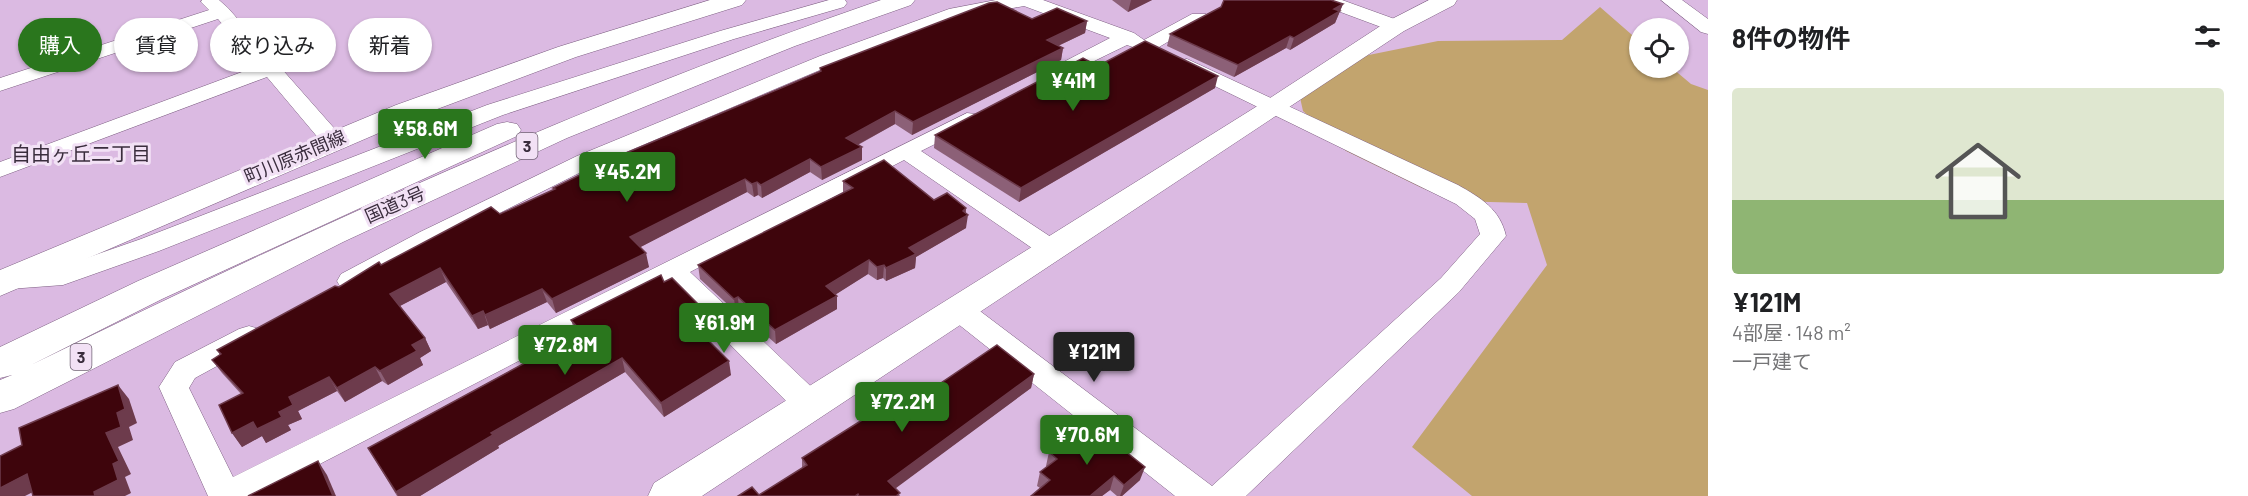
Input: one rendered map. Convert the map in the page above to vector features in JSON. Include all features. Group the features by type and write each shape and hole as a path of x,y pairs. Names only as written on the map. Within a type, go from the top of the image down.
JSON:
{"main road":[{"name":"町川原赤間線","path":"5,282 333,141 567,52 734,0"},
{"name":"国道3号","path":"0,398 325,236 615,107 748,54 903,0"},
{"name":"国道3号","path":"0,364 150,290 446,156 730,40 843,2"},
{"path":"0,415 162,316"}],"street":[{"path":"327,293 429,238 585,160 870,44 955,13 1025,0 1127,37 1276,106 1450,190 1486,212 1492,224 1493,236 1450,285 1224,496"},
{"path":"1325,0 1396,26"},
{"path":"668,496 1276,106 1396,26 1446,0"},
{"path":"1670,0 1708,28"},
{"path":"5,282 54,279 150,246 495,110 727,35 843,2"},
{"path":"0,85 215,6 225,18"},
{"path":"1147,46 1210,13"},
{"path":"1032,86 1127,37"},
{"path":"0,170 262,72"},
{"path":"273,72 333,141"},
{"path":"266,326 185,370 174,387 226,496 990,107"},
{"path":"905,151 1051,249"},
{"path":"672,270 809,404"},
{"path":"958,309 1200,496"}],"shaded area":[{"path":"1600,7 1629,32 1629,78 1684,78 1691,84 1708,90 1708,496 1472,496 1412,447 1547,265 1527,203 1454,201 1422,188 1346,151 1303,111 1299,93 1349,59 1438,41 1562,40"}],"building":[{"path":"1224,0 1331,0 1343,4 1334,9 1340,11 1294,38 1290,36 1238,65 1170,34 1221,7"},
{"path":"997,2 1032,19 1057,8 1087,21 1047,40 1063,48 913,122 895,111 846,138 862,147 821,167 810,159 761,185 757,182 752,184 745,179 630,237 646,253 552,299 542,289 485,315 483,311 472,316 440,268 390,294 425,338 412,345 417,351 380,371 375,367 337,388 329,377 289,397 293,405 279,412 282,417 257,429 253,422 232,433 219,405 243,393 212,360 221,354 217,350 335,286 339,287 379,262 381,265 491,207 500,214 555,189 553,188 592,169 590,168 821,71 820,68 989,3"},
{"path":"1145,41 1218,76 1021,188 935,135 1083,58 1098,66"},
{"path":"884,160 934,200 947,193 966,208 963,211 968,215 909,248 916,254 886,268 884,265 877,267 869,260 826,286 837,296 775,330 738,297 734,299 698,265 853,188 843,181"},
{"path":"661,275 664,282 672,278 707,313 690,322 729,361 661,403 622,358 491,433 493,435 396,492 368,448 582,332 571,320"},
{"path":"997,345 1034,374 888,481 900,493 896,496 859,496 858,494 855,496 738,496 752,487 759,495 807,465 802,458 889,403 898,412"},
{"path":"118,385 125,409 117,413 121,427 106,433 119,461 113,464 118,480 94,492 95,496 33,496 27,474 0,488 0,456 22,445 19,428"},
{"path":"1095,427 1145,467 1124,485 1114,476 1090,496 1031,496 1050,480 1040,472 1057,459 1049,452 1070,436 1077,441"},
{"path":"318,461 333,496 248,496"}],"district":[{"name":"自由ヶ丘二丁目","path":"81,154"}]}
